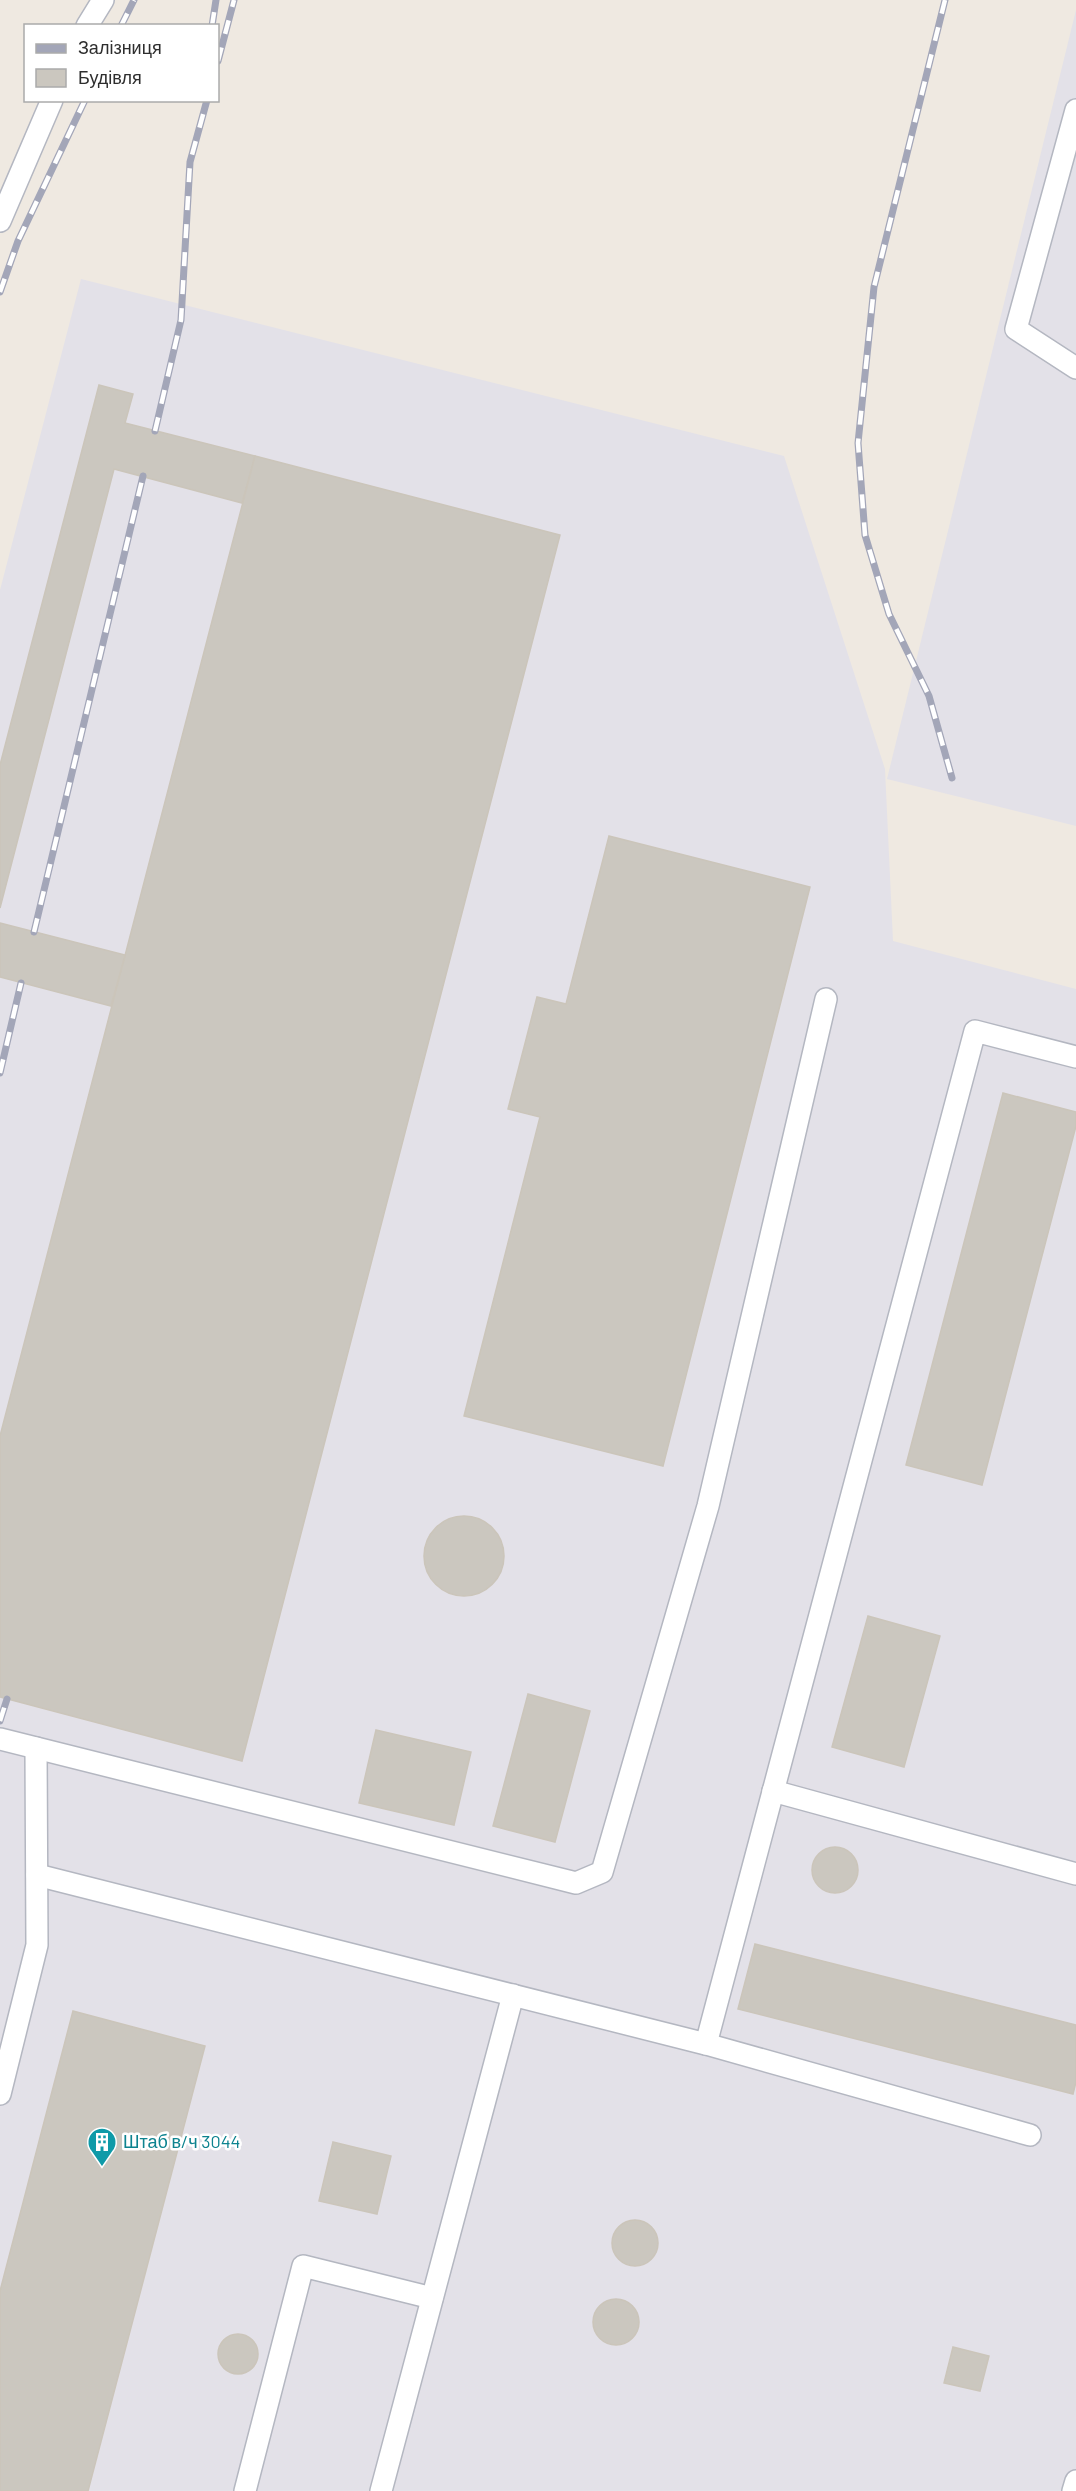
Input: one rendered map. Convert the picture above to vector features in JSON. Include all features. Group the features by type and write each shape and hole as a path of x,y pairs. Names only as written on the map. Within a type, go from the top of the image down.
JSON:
{"lane":[{"path":"88,24 103,0"},
{"path":"0,220 51,102"},
{"path":"1076,110 1016,329 1076,368"},
{"path":"0,1739 576,1883 602,1872 708,1506 826,999"},
{"path":"706,2044 975,1031 1076,1057"},
{"path":"0,2094 37,1945 36,1748"},
{"path":"773,1791 1076,1874"},
{"path":"37,1875 706,2044 1030,2135"},
{"path":"381,2491 513,1995"},
{"path":"245,2491 303,2266 432,2298"},
{"path":"1073,2491 1076,2481"}],"shaded area":[{"path":"1076,10 1076,826 887,779"},
{"path":"81,279 784,456 885,769 893,941 1076,989 1076,2491 0,2491 0,590"}],"building":[{"path":"99,385 133,394 125,423 255,456 242,503 114,469 0,908 0,765"},
{"path":"255,456 560,535 242,1761 0,1697 0,1436"},
{"path":"609,836 810,887 663,1466 464,1416 540,1117 508,1109 537,997 566,1004"},
{"path":"0,923 125,955 111,1006 0,977"},
{"path":"1003,1093 1076,1112 1076,1126 982,1485 906,1465"},
{"path":"464,1516 479,1519 492,1528 501,1541 504,1556 501,1571 492,1584 479,1593 464,1596 449,1593 436,1584 427,1571 424,1556 427,1541 436,1528 449,1519"},
{"path":"868,1616 940,1636 904,1767 832,1747"},
{"path":"528,1694 590,1711 555,1842 493,1826"},
{"path":"376,1730 471,1752 454,1825 359,1803"},
{"path":"835,1847 851,1854 858,1870 851,1886 835,1893 819,1886 812,1870 819,1854"},
{"path":"755,1944 1076,2025 1076,2082 1073,2094 738,2009"},
{"name":"Штаб в/ч 3044","path":"73,2011 205,2046 88,2491 0,2491 0,2291"},
{"path":"333,2142 391,2156 377,2214 319,2201"},
{"path":"635,2220 651,2227 658,2243 651,2259 635,2266 619,2259 612,2243 619,2227"},
{"path":"616,2299 632,2306 639,2322 632,2338 616,2345 600,2338 593,2322 600,2306"},
{"path":"238,2334 252,2340 258,2354 252,2368 238,2374 224,2368 218,2354 224,2340"},
{"path":"953,2347 989,2356 980,2391 944,2383"}],"railway":[{"path":"122,24 134,0"},
{"path":"212,24 216,0"},
{"path":"219,57 234,0"},
{"path":"945,0 874,287 858,443 865,535 889,614 929,696 952,778"},
{"path":"0,292 18,241 84,102"},
{"path":"155,431 181,320 190,162 206,102"},
{"path":"34,932 143,476"},
{"path":"0,1073 21,983"},
{"path":"0,1721 7,1699"}],"place":[{"name":"Штаб в/ч 3044","path":"102,2168"}]}
